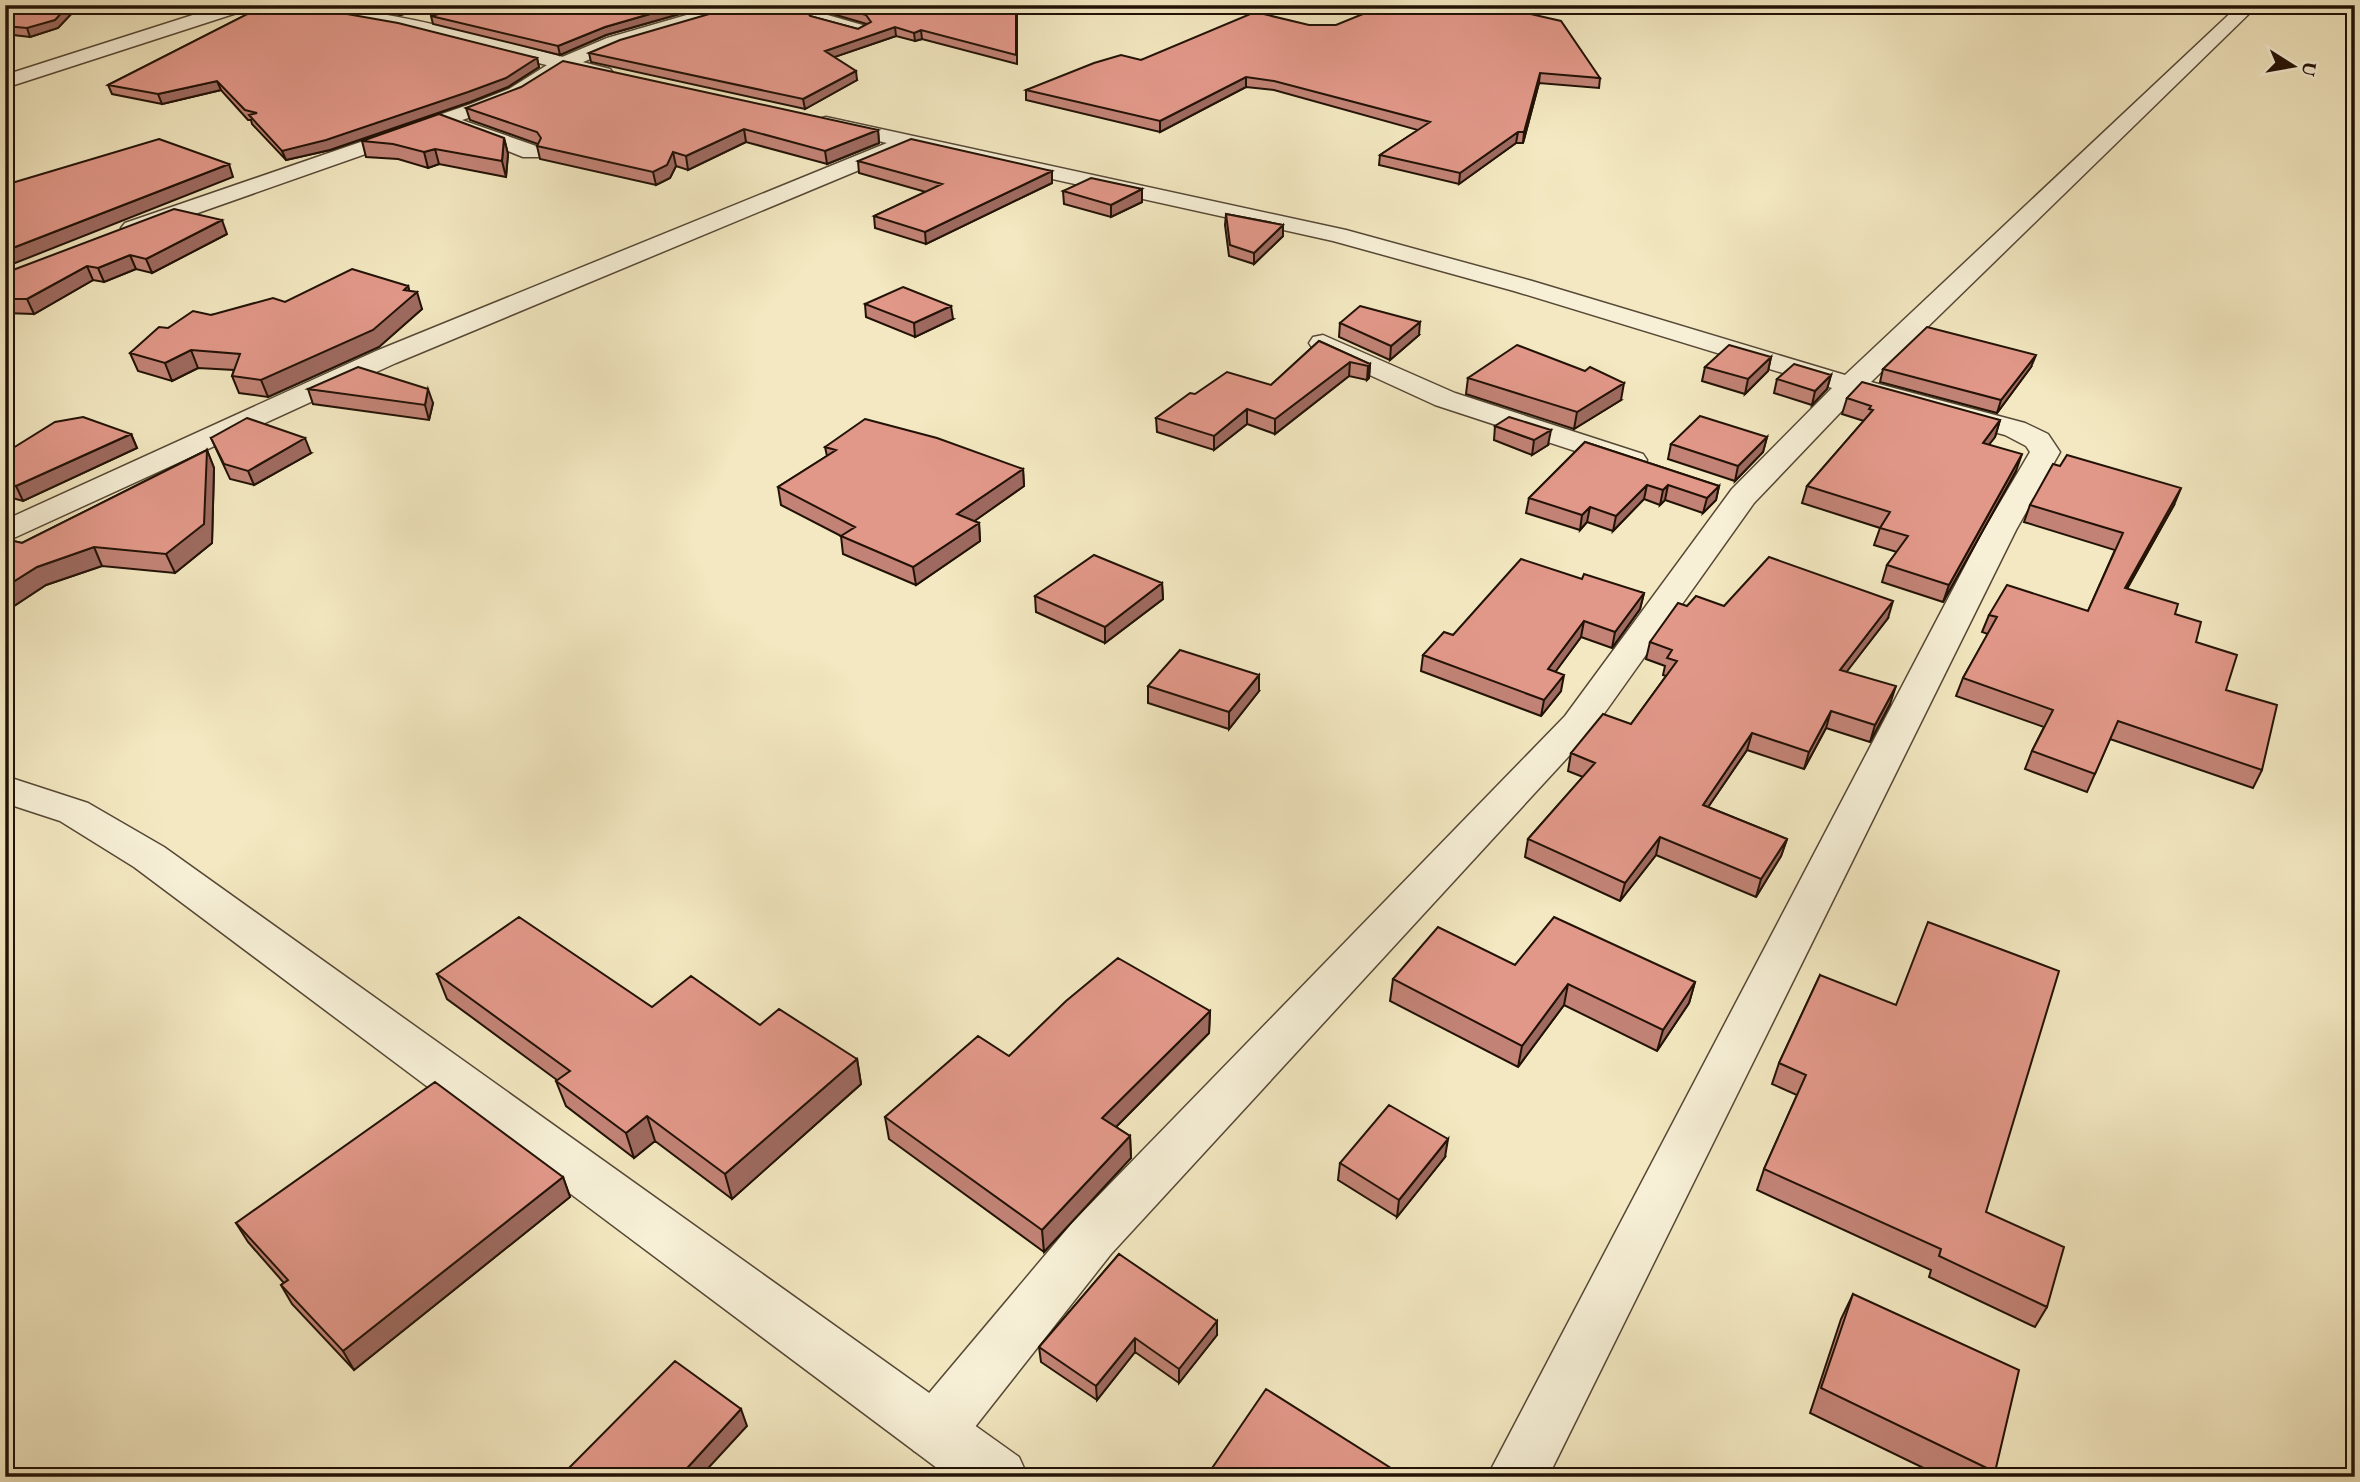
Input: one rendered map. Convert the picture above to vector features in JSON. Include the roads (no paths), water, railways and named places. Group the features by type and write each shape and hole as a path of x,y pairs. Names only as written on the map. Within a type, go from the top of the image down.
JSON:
{"street":[{"path":"5,82 243,5"},
{"path":"294,5 401,24 629,79"},
{"path":"117,234 516,93 562,64 614,42 741,5"},
{"path":"808,5 818,18 860,30"},
{"path":"935,1431 1093,1238 1578,724 1732,492 1851,385 2249,5"},
{"path":"401,24 439,15"},
{"path":"803,117 1337,235 1523,286 1851,385 2015,429 2037,440 2045,452 2000,530 1517,1477"},
{"path":"444,120 531,152"},
{"path":"5,532 386,357 909,141"},
{"path":"1323,343 1445,399 1661,470"},
{"path":"5,789 74,812 149,857 998,1477"}]}
